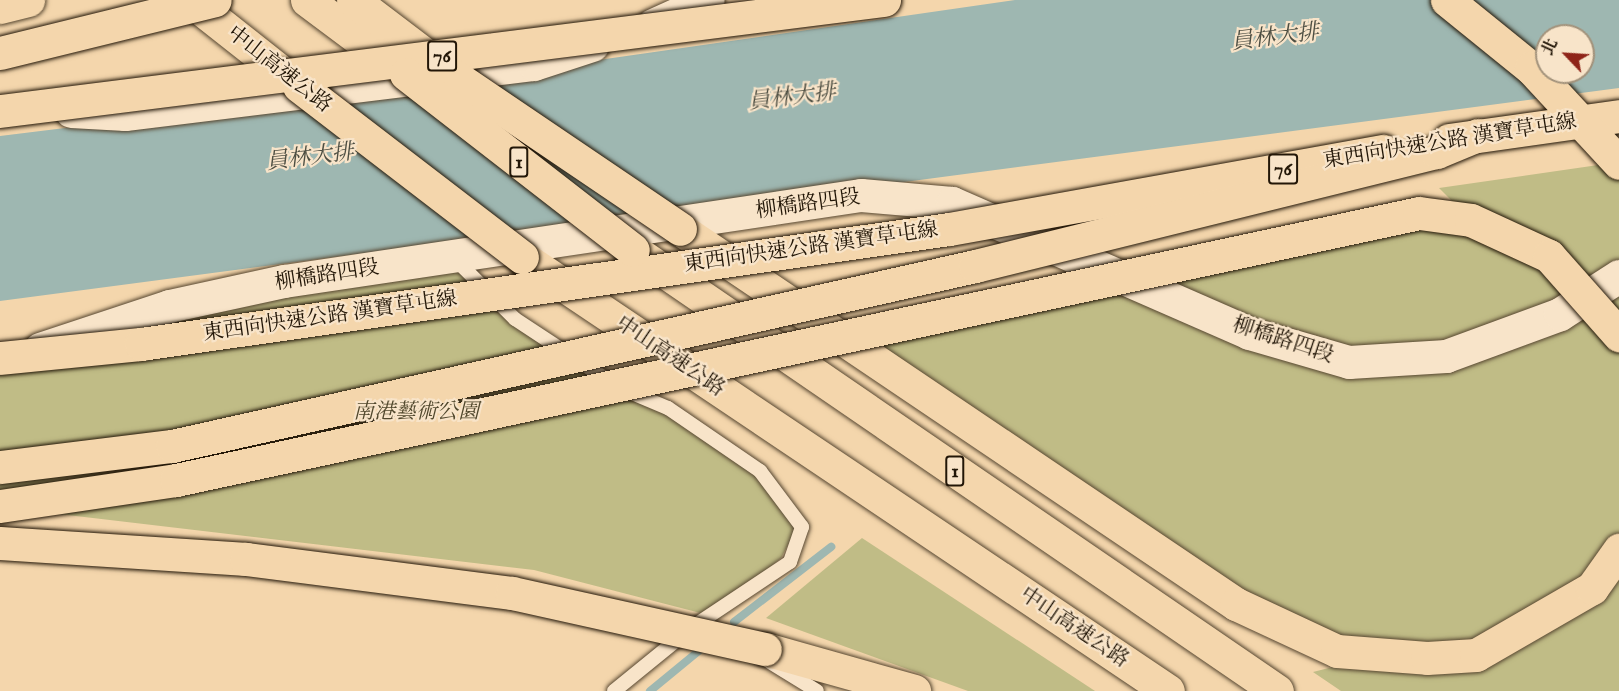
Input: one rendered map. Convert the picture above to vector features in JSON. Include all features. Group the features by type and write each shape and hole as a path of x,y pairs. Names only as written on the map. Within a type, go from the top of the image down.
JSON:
{"highway":[{"path":"0,7 28,0"},
{"name":"中山高速公路","path":"190,0 522,258 1168,691"},
{"path":"0,53 214,0"},
{"name":"1","path":"307,0 633,250 1277,691"},
{"path":"353,0 444,69 1236,604 1337,651 1427,658 1476,655 1592,588 1619,550"},
{"name":"76","path":"0,109 884,0"},
{"path":"1447,0 1531,68 1619,163"},
{"name":"東西向快速公路 漢寶草屯線","path":"0,358 141,344 937,230 1478,135 1619,116"},
{"path":"0,468 172,446 893,284 1437,152 1478,135"},
{"path":"0,506 188,477 1419,213 1471,220 1549,256 1619,335"},
{"path":"0,543 246,559 512,593 765,649 914,691"}],"main road":[{"path":"0,109 125,114 534,64 670,20 708,0"},
{"name":"柳橋路四段","path":"0,366 169,306 284,281 861,195 952,203 1249,333 1349,362 1446,356 1560,314 1619,276"}],"lane":[{"path":"453,257 516,319 618,387 668,408 760,471 802,527 790,562 694,626 614,691"},
{"path":"694,626 817,691"}],"green space":[{"path":"1619,162 1619,691 1341,691 1313,672 1380,655 1337,651 842,339 1470,219 1439,188"},
{"name":"南港藝術公園","path":"459,268 608,390 653,406 757,477 796,530 781,558 712,616 534,570 25,510 0,512 0,373 268,290"},
{"path":"862,538 1095,691 968,691 766,618"}],"water":[{"name":"員林大排","path":"1015,0 1619,0 1619,88 0,301 0,136 480,77"}],"waterway":[{"path":"734,622 831,547"},
{"path":"650,691 700,650"}]}
